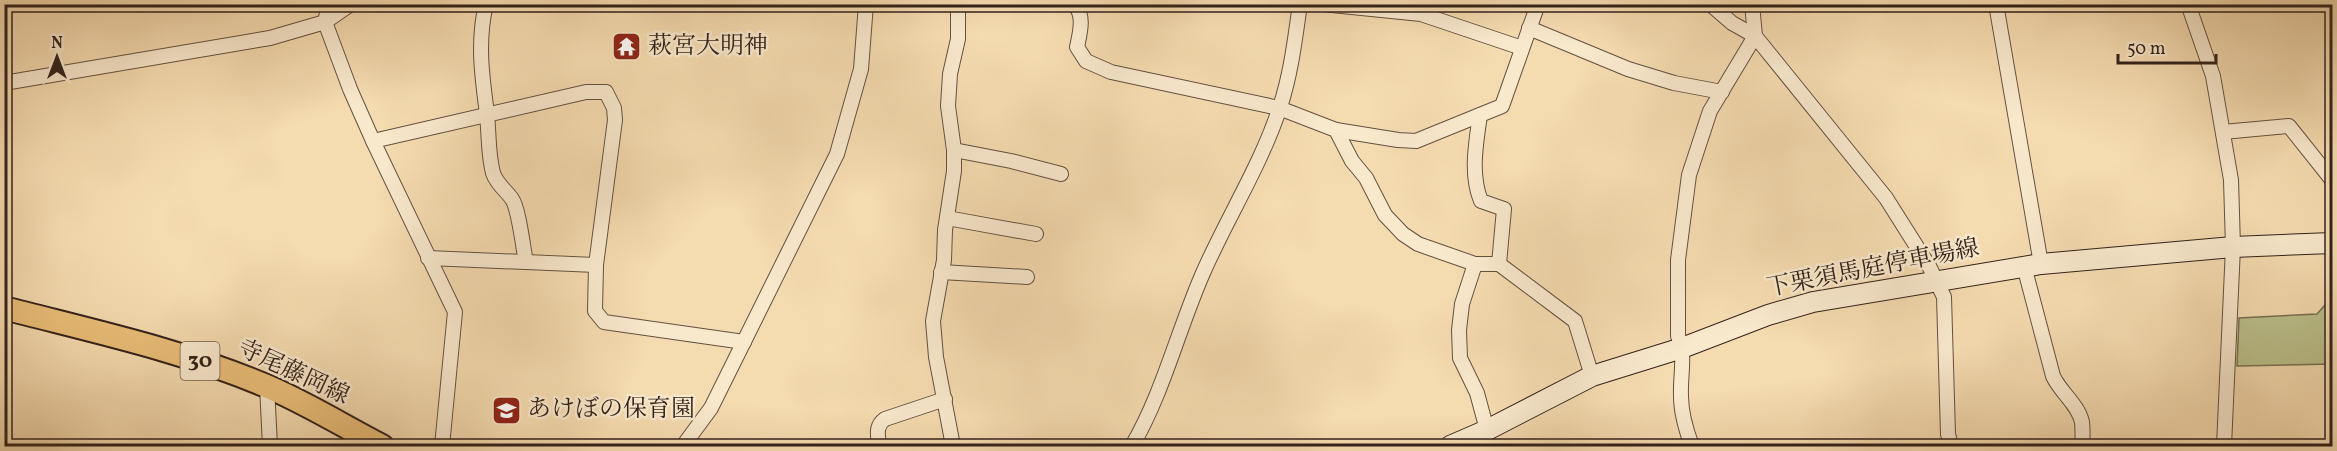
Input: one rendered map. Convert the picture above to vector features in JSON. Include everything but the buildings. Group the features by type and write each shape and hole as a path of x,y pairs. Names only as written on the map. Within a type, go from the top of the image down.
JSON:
{"main road":[{"name":"下栗須馬庭停車場線","path":"1450,447 1592,376 1682,348 1768,315 1813,302 2032,265 2233,247 2332,243"},
{"name":"寺尾藤岡線","path":"4,308 162,349 267,386 382,447"}],"street":[{"path":"329,4 325,22 350,89 455,312 442,447"},
{"path":"4,82 270,38 325,22 351,4"},
{"path":"486,4 481,26 480,72 487,115 488,148 494,176 513,200 526,262"},
{"path":"683,447 711,408 837,154 861,69 866,4"},
{"path":"953,447 936,357 933,321 942,272 954,171 954,150 948,106 950,74 958,39 958,4"},
{"path":"1074,4 1078,9 1081,27 1077,47 1086,61 1111,72 1279,108 1336,130 1416,141 1502,106 1538,4"},
{"path":"1132,447 1161,384 1203,273 1266,143 1290,71 1300,4"},
{"path":"1322,4 1421,15 1522,48"},
{"path":"1710,4 1732,23 1755,36 1886,198 1937,280 1944,297 1948,434 1951,447"},
{"path":"1692,447 1684,426 1681,399 1682,348 1678,336 1678,260 1689,175 1710,111 1755,36 1752,4"},
{"path":"1996,4 2032,265 2053,376 2059,388 2078,410 2082,422 2082,447"},
{"path":"2188,4 2212,76 2231,180 2233,247 2224,447"},
{"path":"1529,28 1628,69 1674,83 1722,92"},
{"path":"373,141 586,92 606,92 614,108 615,120 596,265 595,311 604,322 744,342"},
{"path":"1480,115 1476,141 1477,189 1481,201 1504,209 1499,264"},
{"path":"2223,132 2289,126 2332,180"},
{"path":"1336,130 1385,215 1403,234 1418,244 1475,264 1499,264 1575,321 1592,376"},
{"path":"954,150 1061,174"},
{"path":"947,218 1036,234"},
{"path":"428,258 596,265"},
{"path":"1475,264 1462,304 1459,330 1460,358 1477,393 1487,430"},
{"path":"942,272 1027,277"},
{"path":"267,386 270,447"},
{"path":"879,447 879,423 945,399"}],"green space":[{"path":"2332,297 2332,364 2237,366 2239,318 2317,314"}],"place":[{"name":"萩宮大明神","path":"627,47"},
{"name":"あけぼの保育園","path":"506,410"}]}
